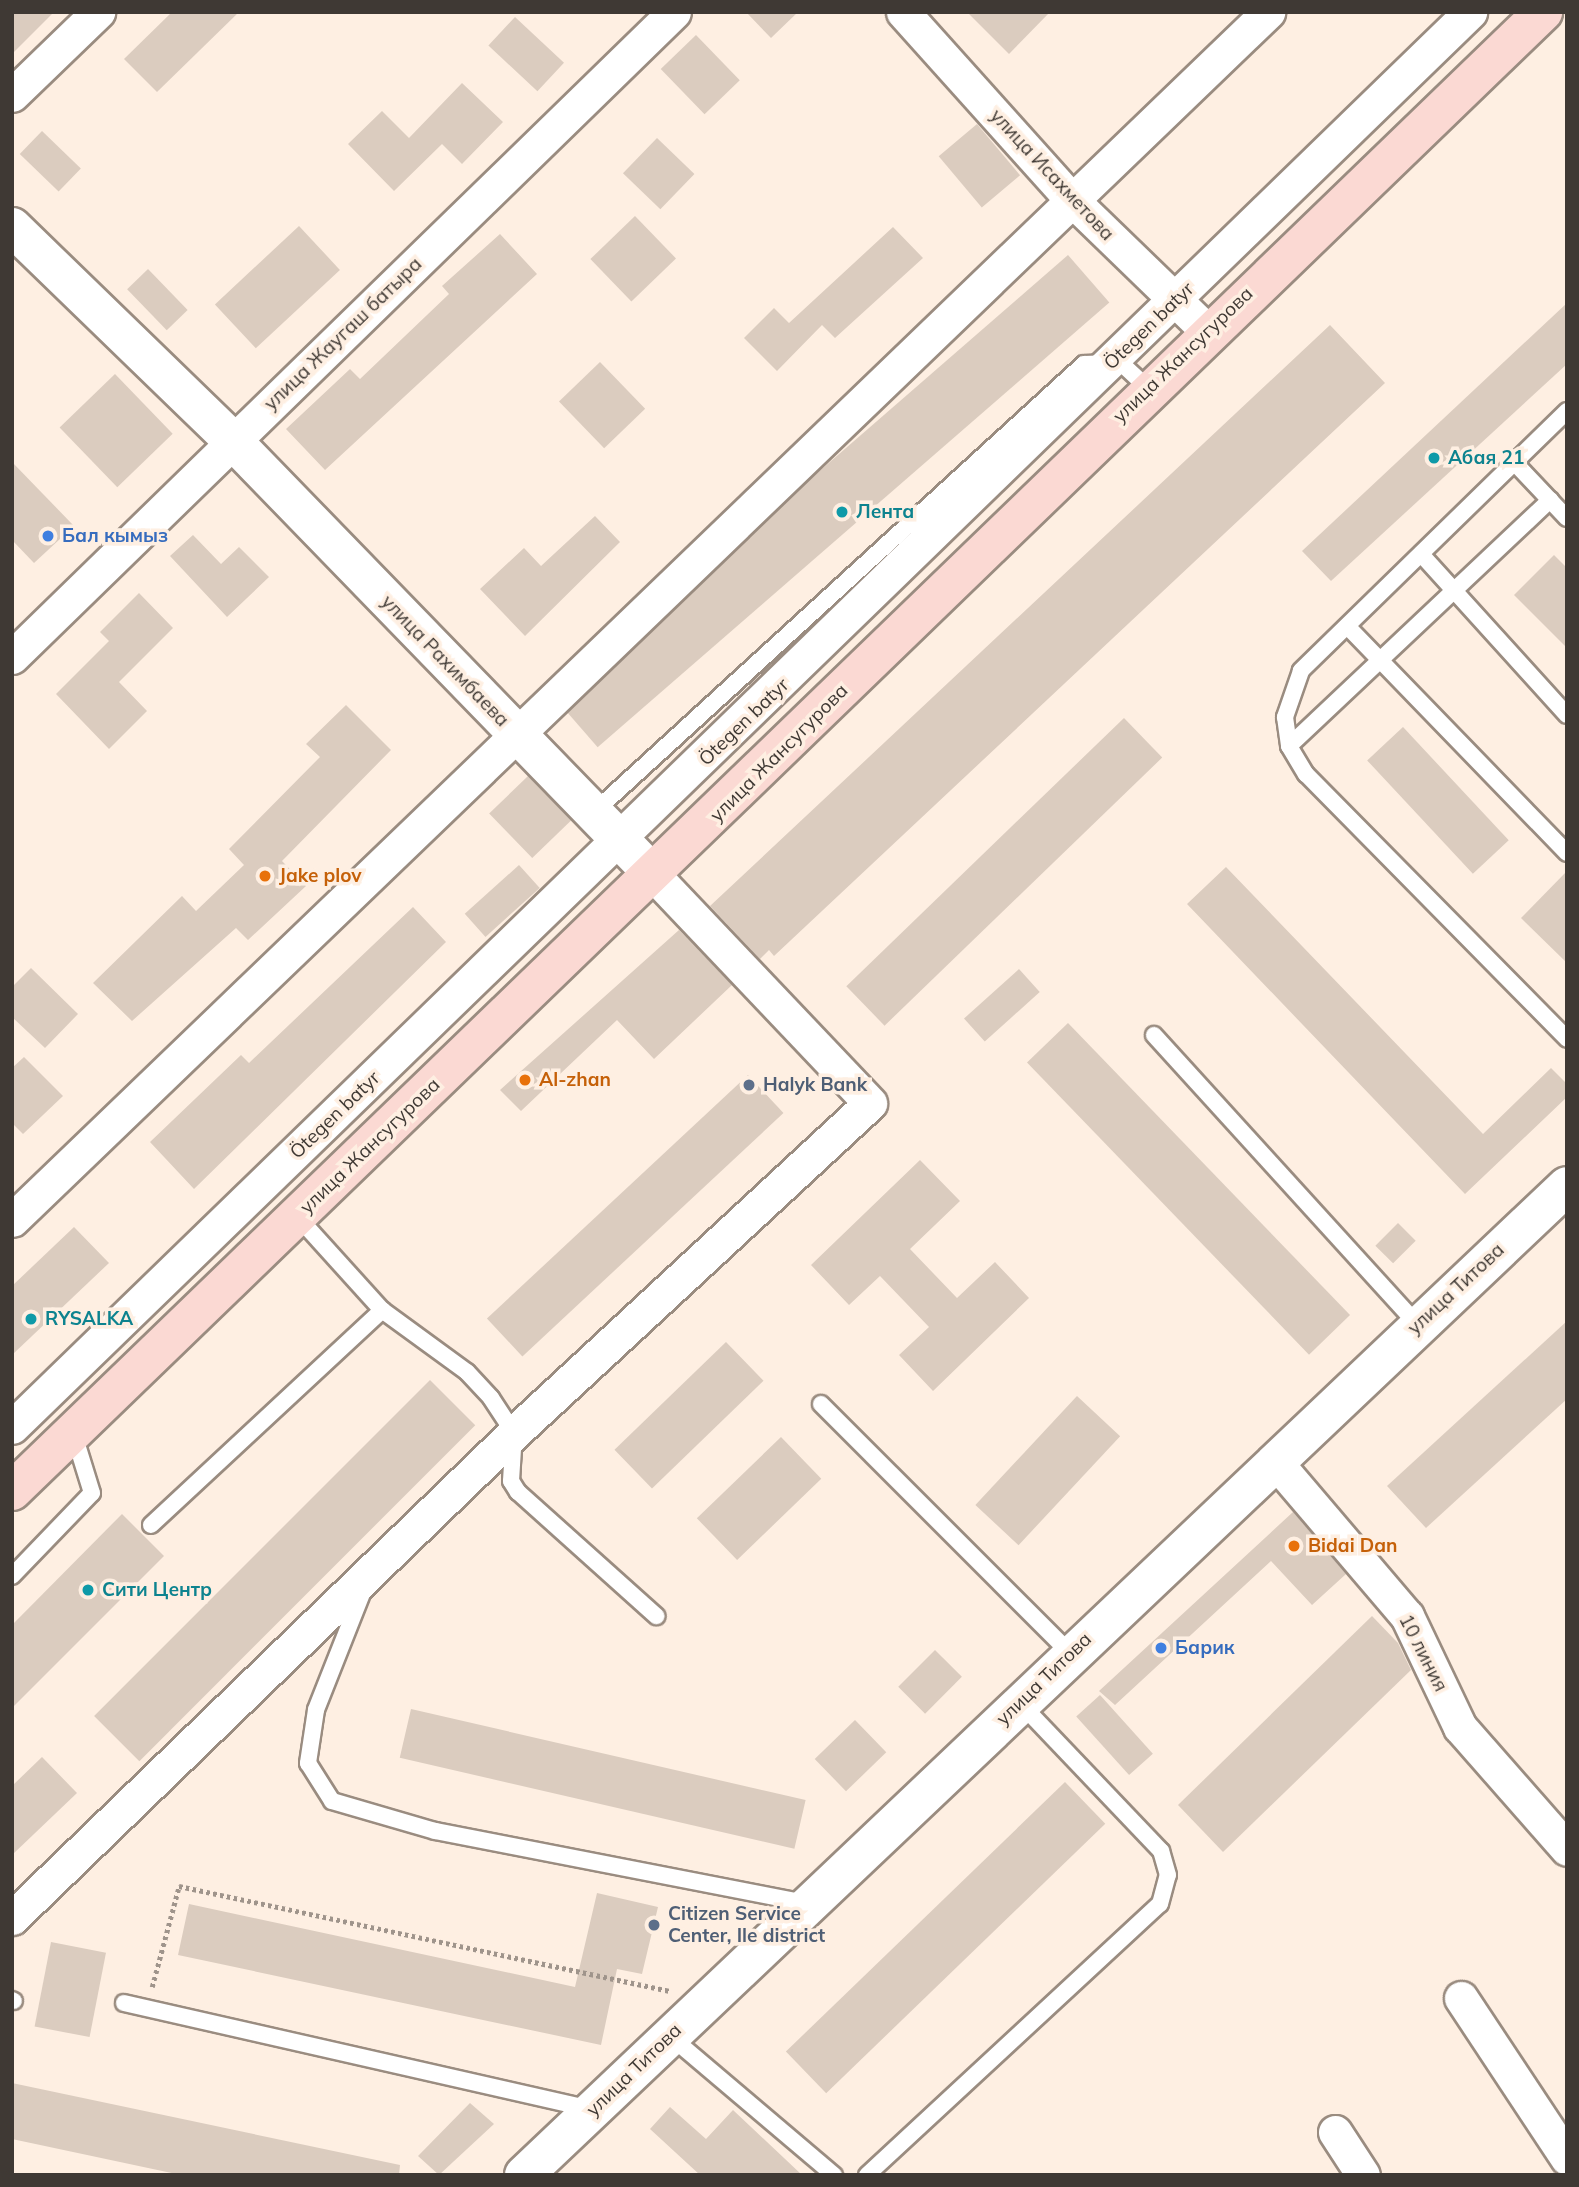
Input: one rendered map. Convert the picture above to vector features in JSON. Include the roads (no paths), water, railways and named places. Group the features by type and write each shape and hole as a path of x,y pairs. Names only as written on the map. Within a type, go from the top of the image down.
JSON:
{"main road":[{"name":"улица Жансугурова","path":"12,1491 654,875 1207,331 1543,12"}],"street":[{"path":"12,95 99,12"},
{"name":"улица Жаугаш батыра","path":"12,657 674,12"},
{"name":"улица Исахметова","path":"903,12 1072,199 1207,331"},
{"path":"12,1220 514,731 1268,12"},
{"name":"Ötegen batyr","path":"12,1427 1470,12"},
{"name":"улица Рахимбаева","path":"12,227 233,442 654,875 870,1104 514,1433"},
{"name":"улица Титова","path":"524,2175 1274,1460 1567,1186"},
{"path":"12,1918 514,1433"},
{"name":"10 линия","path":"1274,1460 1407,1616 1460,1727 1567,1849"},
{"path":"1461,1998 1567,2158"},
{"path":"1335,2132 1363,2175"}],"lane":[{"path":"593,813 1084,364 1121,363 1148,388"},
{"path":"1567,411 1301,671 1285,716 1289,746 1306,774 1567,1039"},
{"path":"1514,462 1567,518"},
{"path":"1289,746 1550,500"},
{"path":"1421,554 1567,715"},
{"path":"1347,626 1567,853"},
{"path":"1154,1035 1418,1325"},
{"path":"297,1216 382,1310 467,1372 514,1433 510,1471 518,1492 656,1616"},
{"path":"151,1525 382,1310"},
{"path":"821,1404 1071,1654"},
{"path":"12,1576 92,1493 73,1433"},
{"path":"372,1569 316,1710 307,1763 332,1801 435,1831 808,1904"},
{"path":"867,2175 1160,1905 1168,1875 1161,1851 1020,1703"},
{"path":"124,2003 593,2109"},
{"path":"670,2036 834,2175"}],"place":[{"name":"Абая 21","path":"1434,458"},
{"name":"Лента","path":"842,512"},
{"name":"Бал кымыз","path":"48,536"},
{"name":"Jake plov","path":"265,876"},
{"name":"Al-zhan","path":"525,1080"},
{"name":"Halyk Bank","path":"749,1085"},
{"name":"RYSALKA","path":"31,1319"},
{"name":"Bidai Dan","path":"1294,1546"},
{"name":"Сити Центр","path":"88,1590"},
{"name":"Барик","path":"1161,1648"},
{"name":"Citizen Service Center, Ile district","path":"654,1925"}]}
